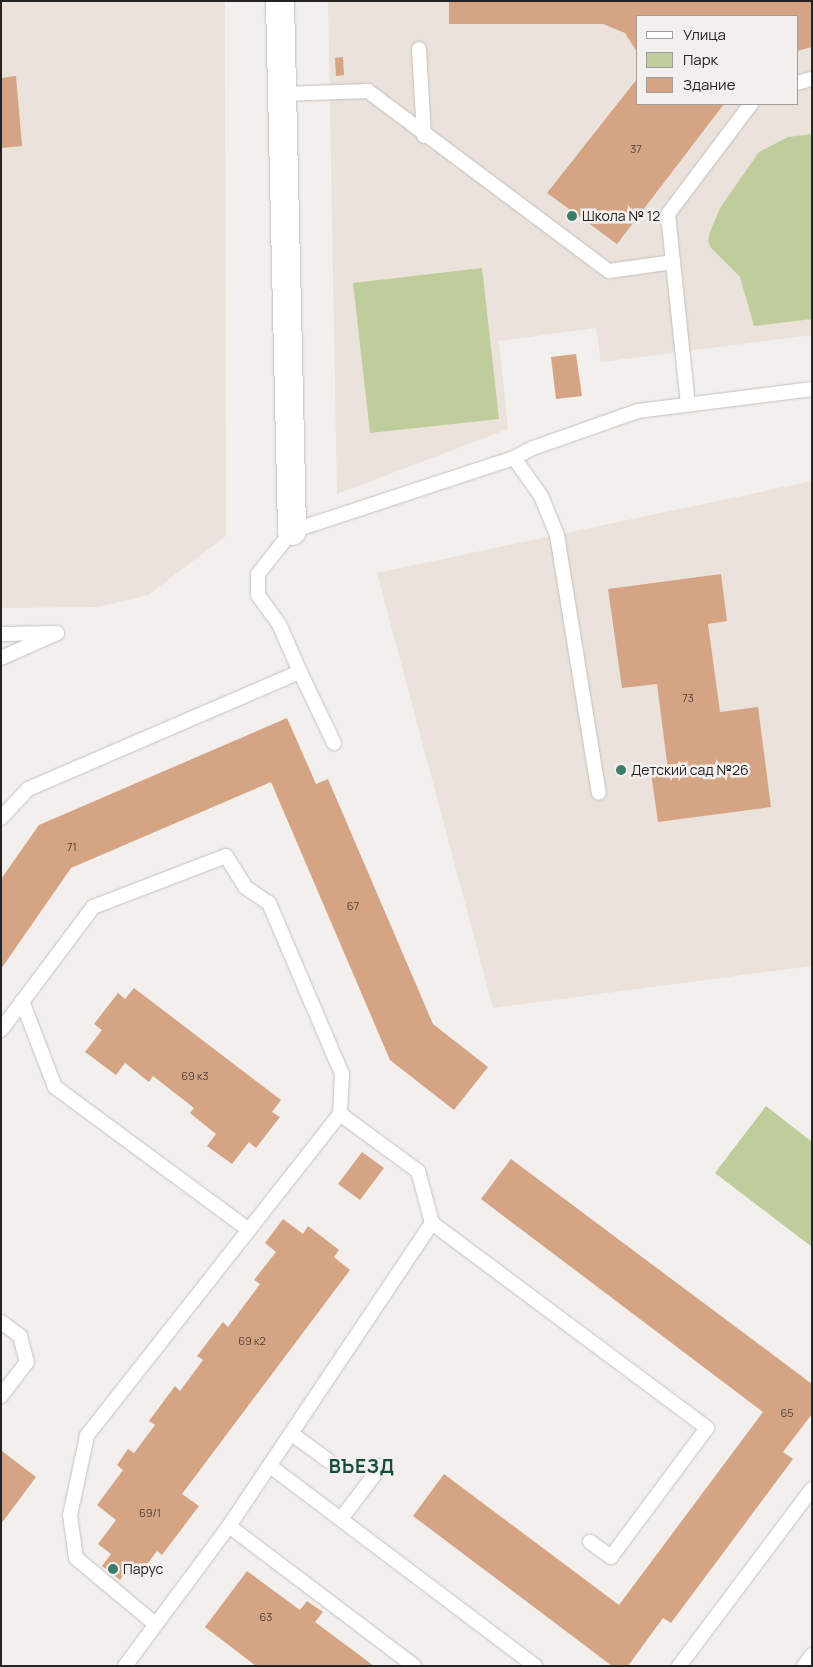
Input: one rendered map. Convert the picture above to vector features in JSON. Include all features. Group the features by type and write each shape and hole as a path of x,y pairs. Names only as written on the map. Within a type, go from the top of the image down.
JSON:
{"street":[{"path":"280,1 292,531"}],"lane":[{"path":"420,49 424,136"},
{"path":"798,83 812,79"},
{"path":"282,94 368,91 424,136 608,271 673,262"},
{"path":"688,404 668,214 750,105"},
{"path":"334,743 279,624 258,595 258,574 292,531 514,458 533,448 638,411 812,388"},
{"path":"514,458 541,496 557,535 599,793"},
{"path":"1,634 57,633 1,658"},
{"path":"1,818 28,789 300,672"},
{"path":"1,1030 92,908 226,856 245,887 269,903 342,1074 340,1114 87,1436 70,1515 76,1558 154,1623"},
{"path":"22,1001 55,1087 249,1230"},
{"path":"340,1114 418,1171 432,1223 707,1428 611,1557 590,1542"},
{"path":"125,1666 154,1623 229,1526 432,1223"},
{"path":"1,1322 20,1336 26,1362 1,1396"},
{"path":"292,1434 329,1461"},
{"path":"270,1466 535,1666"},
{"path":"341,1519 381,1466"},
{"path":"680,1666 812,1489"},
{"path":"229,1526 414,1666"},
{"path":"804,1666 812,1655"}],"shaded area":[{"path":"1,1 225,1 226,536 148,595 98,607 1,608"},
{"name":"Школа № 12","path":"328,1 812,1 812,335 601,362 596,328 499,341 508,429 337,494"},
{"name":"Детский сад №26","path":"812,481 812,966 493,1008 377,573"}],"green space":[{"path":"812,134 812,319 754,326 740,277 711,248 708,241 710,232 720,208 759,152 788,137"},
{"path":"482,268 499,419 370,433 353,283"},
{"path":"766,1106 812,1142 812,1247 715,1173"}],"building":[{"path":"449,1 812,1 812,47 798,51 798,15 636,15 636,50 625,33 603,24 449,24"},
{"path":"343,57 344,75 336,76 335,58"},
{"path":"16,76 22,146 1,148 1,78"},
{"path":"636,80 636,105 723,105 617,244 547,193"},
{"path":"576,354 582,396 556,399 551,357"},
{"path":"721,574 727,621 708,624 720,712 758,707 771,807 658,822 651,773 668,770 657,684 622,688 608,589"},
{"path":"287,718 316,784 328,779 433,1024 488,1067 454,1110 390,1060 271,782 71,868 1,969 1,879 39,825"},
{"path":"134,988 281,1100 272,1112 280,1117 256,1148 249,1142 232,1164 207,1146 216,1134 190,1113 194,1108 153,1076 149,1082 125,1063 116,1075 85,1052 102,1030 94,1024 118,993 125,999"},
{"path":"362,1152 384,1168 360,1200 338,1184"},
{"path":"511,1159 812,1384 812,1414 783,1452 793,1459 671,1623 663,1618 628,1666 612,1666 413,1516 444,1474 619,1605 763,1412 481,1199"},
{"path":"283,1219 303,1234 308,1226 339,1250 334,1257 350,1270 182,1494 199,1506 162,1555 157,1551 139,1575 129,1567 120,1580 102,1566 111,1554 98,1544 116,1520 97,1505 123,1470 117,1465 128,1449 134,1453 155,1425 149,1421 175,1386 180,1391 203,1360 197,1356 223,1322 228,1327 260,1284 254,1280 276,1252 265,1243"},
{"path":"1,1452 36,1477 1,1524"},
{"path":"247,1571 300,1610 307,1601 323,1612 315,1622 374,1666 256,1666 205,1627"}],"place":[{"name":"Школа № 12","path":"572,216"},
{"name":"Детский сад №26","path":"621,770"},
{"name":"Парус","path":"113,1569"}],"district":[{"name":"ВЪЕЗД","path":"362,1467"}]}
